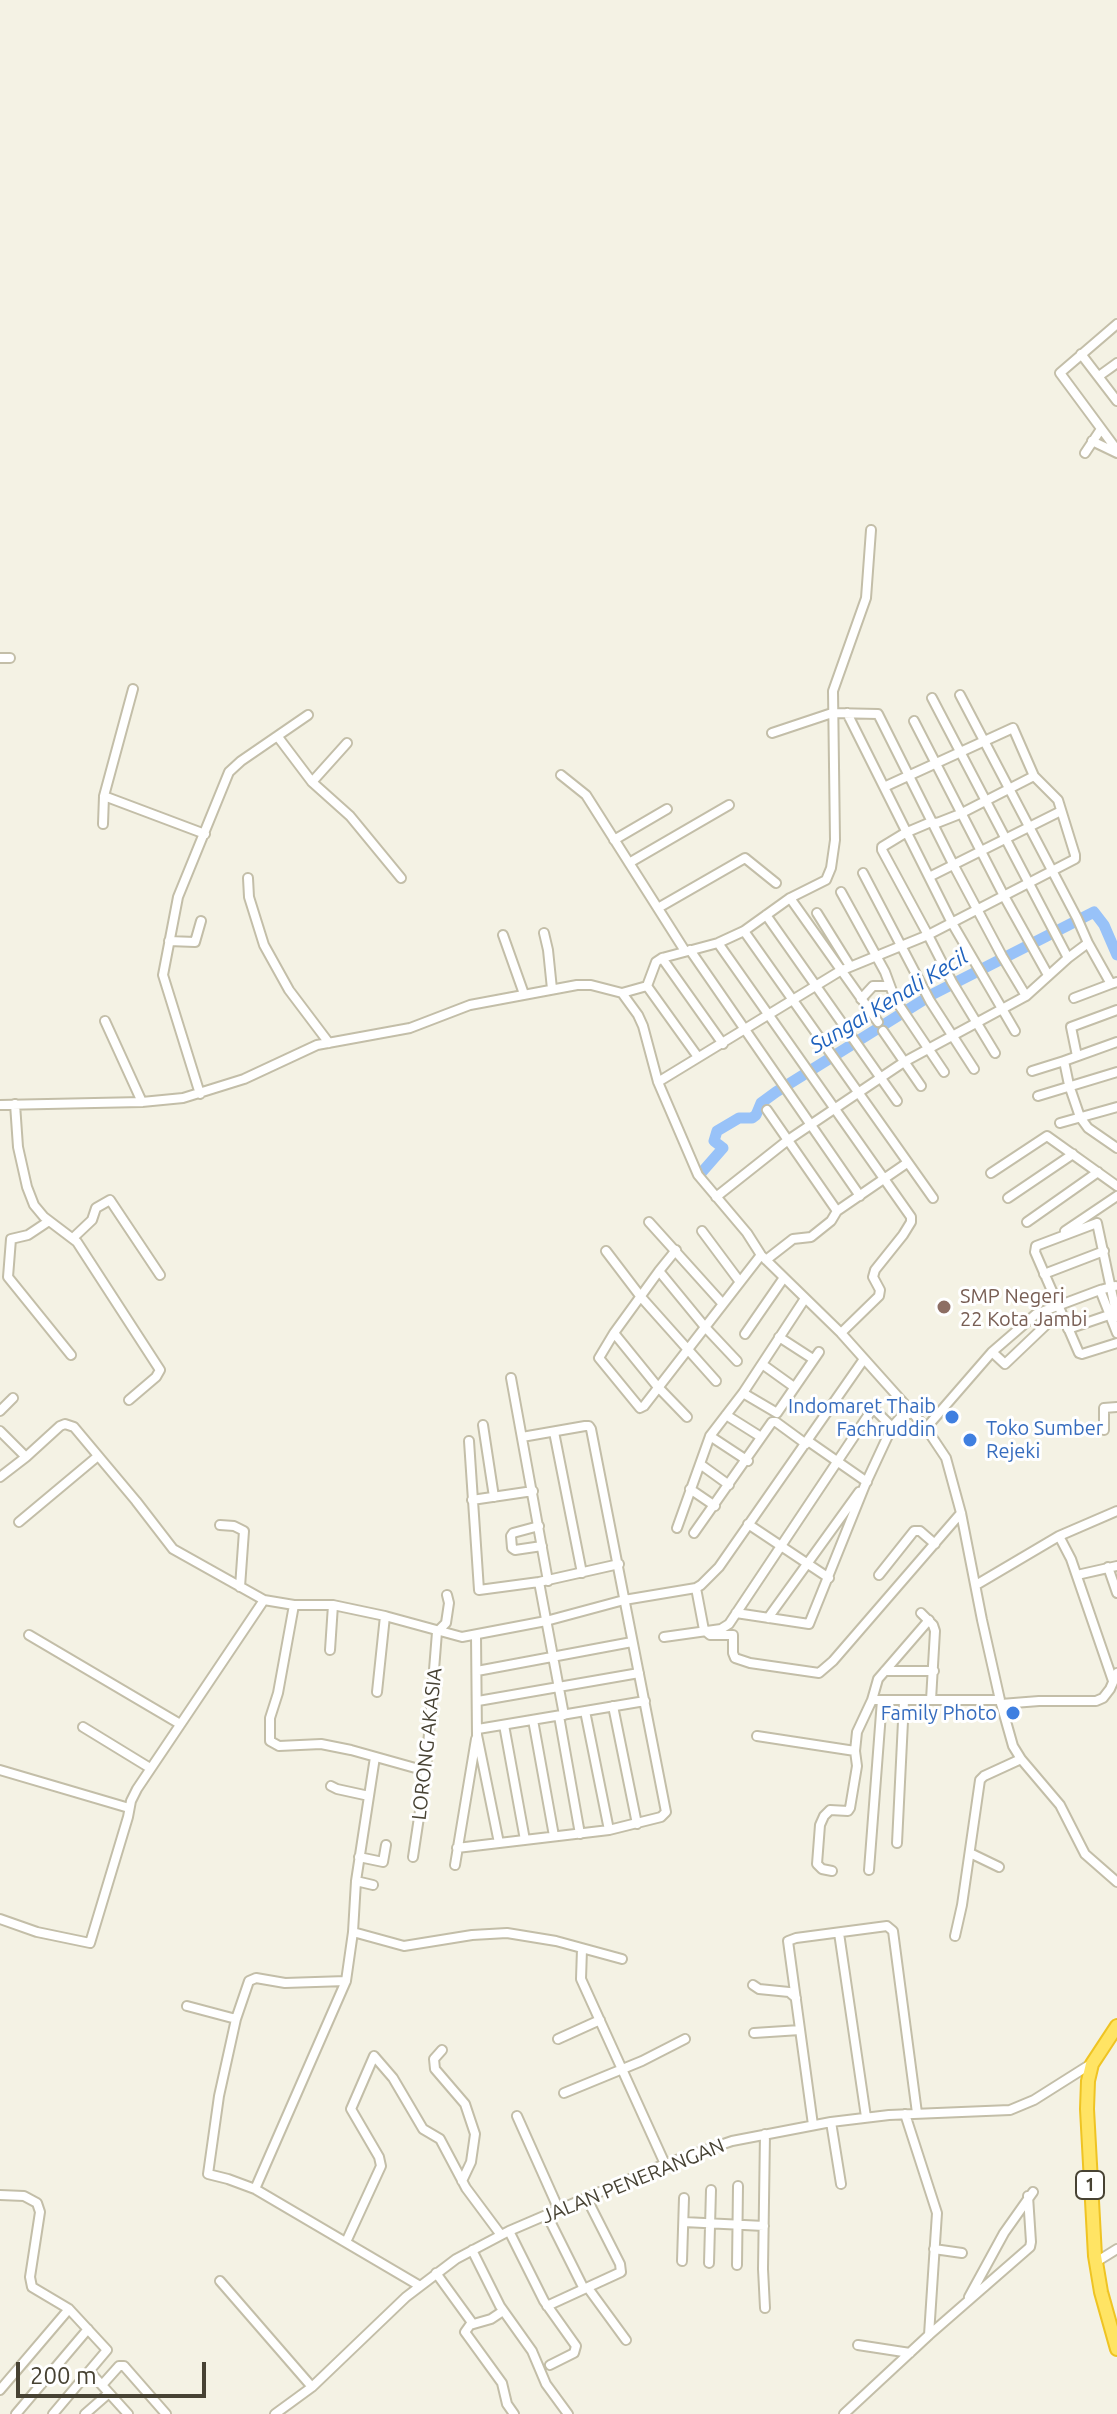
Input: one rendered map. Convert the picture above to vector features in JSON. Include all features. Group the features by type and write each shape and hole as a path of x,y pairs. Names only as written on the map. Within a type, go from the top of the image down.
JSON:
{"highway":[{"name":"1","path":"1117,2026 1092,2064 1087,2109 1096,2262 1117,2349"}],"street":[{"path":"1117,324 1061,371 1060,376 1117,452"},
{"path":"1081,354 1116,399"},
{"path":"1099,376 1117,363"},
{"path":"1085,453 1101,429"},
{"path":"1092,441 1117,452"},
{"path":"647,986 656,962 662,958 718,943 744,931 790,898 826,880 835,840 833,691 866,598 871,530"},
{"path":"103,824 104,796 133,689"},
{"path":"960,695 1088,943 1114,983 1074,998"},
{"path":"932,698 1068,958"},
{"path":"772,733 832,713 878,714 1002,958 1026,996"},
{"path":"847,713 952,923 1015,1031"},
{"path":"200,1094 163,971 178,897 229,772 308,715"},
{"path":"914,721 960,814 1048,975"},
{"path":"658,1082 840,971 928,935 1075,859 1061,806 1055,795 1034,776 1015,728 884,787"},
{"path":"278,737 312,782 350,816 401,878"},
{"path":"312,782 347,743"},
{"path":"561,775 586,795 658,908 860,1196"},
{"path":"995,1053 953,984 882,850 885,844 905,833 960,814 1034,776"},
{"path":"104,796 205,834"},
{"path":"629,863 729,805"},
{"path":"614,840 667,809"},
{"path":"929,877 1061,811"},
{"path":"658,908 745,858 776,883"},
{"path":"863,873 928,998 974,1069"},
{"path":"248,878 249,897 264,945 289,990 329,1043"},
{"path":"841,892 888,977 889,986 944,1072"},
{"path":"790,898 921,1086"},
{"path":"817,913 850,966"},
{"path":"766,915 897,1101"},
{"path":"169,941 195,942 201,921"},
{"path":"744,931 933,1198"},
{"path":"544,933 552,989"},
{"path":"503,935 524,994"},
{"path":"718,943 911,1217 911,1222 875,1270 873,1277 880,1290 879,1296 841,1333"},
{"path":"716,1197 788,1140 904,1062 1026,996 1088,943"},
{"path":"662,958 723,1044"},
{"path":"0,1105 170,1100 200,1094 244,1079 305,1049 410,1028 470,1005 552,989 591,985 622,993 647,986"},
{"path":"647,986 698,1057"},
{"path":"861,999 873,986 889,986"},
{"path":"622,993 643,1026 658,1082 700,1178 747,1233 763,1258 841,1333 926,1428 946,1458 961,1513 1010,1739 1021,1759 1060,1805 1085,1854 1117,1882"},
{"path":"1077,1056 1071,1027 1117,1010"},
{"path":"105,1021 142,1102"},
{"path":"1032,1071 1117,1042"},
{"path":"1064,1061 1080,1117 1088,1128 1117,1148"},
{"path":"1038,1096 1117,1072"},
{"path":"15,1104 17,1140 27,1187 39,1212 73,1238 160,1370 129,1400"},
{"path":"1060,1123 1117,1107"},
{"path":"767,1110 837,1211"},
{"path":"991,1173 1047,1136 1117,1186"},
{"path":"1106,1140 1117,1137"},
{"path":"1008,1198 1073,1154"},
{"path":"676,1250 599,1358 637,1406 644,1406 722,1303 763,1258 793,1239 811,1237 831,1221 837,1211 907,1163"},
{"path":"1027,1222 1098,1172"},
{"path":"1051,1241 1117,1196"},
{"path":"73,1238 92,1220 96,1208 110,1200 160,1275"},
{"path":"49,1221 28,1235 11,1239 8,1277 71,1355"},
{"path":"649,1222 722,1303"},
{"path":"1113,1316 1114,1286 1097,1223 1034,1249 1081,1355 1117,1343"},
{"path":"702,1231 740,1282"},
{"path":"606,1251 641,1297 716,1381"},
{"path":"1044,1274 1104,1251"},
{"path":"659,1271 737,1361"},
{"path":"745,1334 783,1279"},
{"path":"926,1428 992,1352 1030,1319 1043,1311 1114,1286"},
{"path":"1100,1290 1113,1316 1117,1333"},
{"path":"677,1528 710,1436 743,1393 804,1300"},
{"path":"992,1352 1005,1364 1049,1326 1043,1311"},
{"path":"1068,1329 1113,1316"},
{"path":"614,1333 687,1417"},
{"path":"743,1393 776,1413 816,1355 779,1337"},
{"path":"0,1477 65,1424 79,1430 173,1549 264,1600 294,1605 333,1605 385,1616 437,1632 462,1637 476,1636 624,1600 696,1588 716,1571 864,1359"},
{"path":"762,1364 794,1387"},
{"path":"511,1378 539,1526 546,1621 580,1834"},
{"path":"0,1411 13,1398"},
{"path":"1104,1430 1104,1408 1117,1407"},
{"path":"664,1637 723,1628 872,1410 892,1427"},
{"path":"736,1613 809,1624 892,1427 901,1417 912,1413"},
{"path":"726,1415 761,1437"},
{"path":"694,1533 773,1421 866,1484"},
{"path":"483,1425 494,1497"},
{"path":"457,1848 609,1830 661,1817 667,1810 591,1429 585,1426 522,1437"},
{"path":"0,1431 26,1457"},
{"path":"554,1432 582,1573"},
{"path":"710,1436 747,1460"},
{"path":"469,1441 479,1590 543,1581 619,1564"},
{"path":"19,1522 98,1456"},
{"path":"700,1464 729,1485"},
{"path":"768,1618 866,1484"},
{"path":"690,1489 715,1506"},
{"path":"472,1500 533,1491"},
{"path":"976,1585 1059,1536 1117,1511"},
{"path":"696,1588 704,1630 710,1635 733,1635 734,1656 746,1662 822,1672 961,1513"},
{"path":"748,1524 829,1578"},
{"path":"220,1525 234,1526 244,1531 240,1587"},
{"path":"539,1526 513,1533 512,1548 542,1546"},
{"path":"879,1575 914,1531 920,1531 935,1544"},
{"path":"877,1700 1000,1702 1096,1701 1103,1698 1115,1677 1069,1553 1059,1536"},
{"path":"1077,1575 1113,1566 1117,1593"},
{"name":"LORONG AKASIA","path":"413,1857 426,1771 437,1632 446,1623 447,1595"},
{"path":"0,1919 37,1932 90,1943 137,1789 264,1600"},
{"path":"294,1605 278,1693 270,1718 270,1741 279,1746 321,1744 426,1771"},
{"path":"330,1650 333,1605"},
{"path":"921,1613 935,1631 931,1700"},
{"path":"377,1692 385,1616"},
{"path":"869,1870 878,1770 876,1681 929,1620"},
{"path":"29,1635 180,1724"},
{"path":"455,1865 477,1732 476,1636"},
{"path":"477,1671 632,1642"},
{"path":"885,1671 934,1671"},
{"path":"478,1701 639,1673"},
{"path":"832,1871 822,1869 817,1864 820,1825 830,1810 848,1811 850,1808 857,1766 857,1732 877,1700"},
{"path":"477,1732 645,1701"},
{"path":"897,1843 904,1701"},
{"path":"613,1706 637,1824"},
{"path":"585,1711 609,1830"},
{"path":"533,1720 554,1836"},
{"path":"504,1725 525,1840"},
{"path":"83,1727 150,1768"},
{"path":"477,1732 499,1843"},
{"path":"757,1736 855,1751"},
{"path":"255,2189 346,1981 359,1857 375,1757"},
{"path":"955,1936 980,1780 1021,1759"},
{"path":"857,1766 878,1770"},
{"path":"0,1770 129,1808"},
{"path":"331,1786 369,1796"},
{"path":"359,1857 383,1862 386,1845"},
{"path":"970,1853 999,1867"},
{"path":"356,1881 373,1885"},
{"path":"813,2125 788,1941 887,1926 892,1929 917,2113"},
{"path":"353,1932 404,1946 507,1933 556,1941 622,1959"},
{"path":"839,1933 866,2117"},
{"path":"582,1949 580,1975 665,2164"},
{"path":"346,1981 249,1981 236,2019 219,2096 208,2174 255,2189 420,2286"},
{"path":"753,1985 759,1989 789,1992 796,1998"},
{"path":"187,2006 236,2019"},
{"path":"558,2039 600,2020"},
{"path":"754,2033 800,2030"},
{"path":"564,2093 685,2039"},
{"path":"442,2050 434,2059 435,2069 465,2104 475,2134 471,2162 462,2181"},
{"path":"346,2242 381,2166 379,2157 351,2109 373,2056 393,2078 423,2129 440,2139 462,2181 505,2233 547,2306 576,2346 574,2353 550,2365"},
{"name":"JALAN PENERANGAN","path":"275,2414 312,2387 436,2273 505,2233 665,2164 713,2146 831,2122 917,2113 1010,2110 1034,2100 1092,2064"},
{"path":"905,2114 937,2213 929,2335"},
{"path":"517,2116 559,2210"},
{"path":"831,2122 841,2184"},
{"path":"765,2134 765,2308"},
{"path":"737,2265 738,2186"},
{"path":"709,2263 711,2190"},
{"path":"844,2414 1030,2246 1030,2194 1004,2233 967,2302"},
{"path":"0,2195 24,2196 37,2203 40,2212 30,2277 32,2287 69,2309 107,2350 53,2414"},
{"path":"682,2261 684,2198"},
{"path":"547,2306 618,2275 621,2269 587,2199"},
{"path":"547,2215 586,2289 626,2340"},
{"path":"684,2222 764,2226"},
{"path":"934,2249 962,2253"},
{"path":"1096,2262 1117,2249"},
{"path":"472,2250 503,2311 536,2359 546,2384 568,2414"},
{"path":"436,2273 473,2324"},
{"path":"220,2281 312,2387"},
{"path":"0,2390 69,2309"},
{"path":"503,2311 467,2328 467,2337 502,2383 507,2404 514,2414"},
{"path":"16,2414 88,2329"},
{"path":"858,2345 910,2353"},
{"path":"102,2385 119,2366 124,2366 166,2414"},
{"path":"90,2372 128,2414"},
{"path":"85,2414 109,2393"}],"waterway":[{"name":"Sungai Kenali Kecil","path":"702,1172 723,1148 714,1141 717,1131 739,1118 752,1118 761,1103 776,1092 933,994 1094,912 1104,925 1117,955"}],"place":[{"name":"SMP Negeri 22 Kota Jambi","path":"944,1307"},
{"name":"Indomaret Thaib Fachruddin","path":"952,1417"},
{"name":"Toko Sumber Rejeki","path":"970,1440"},
{"name":"Family Photo","path":"1013,1713"}]}
